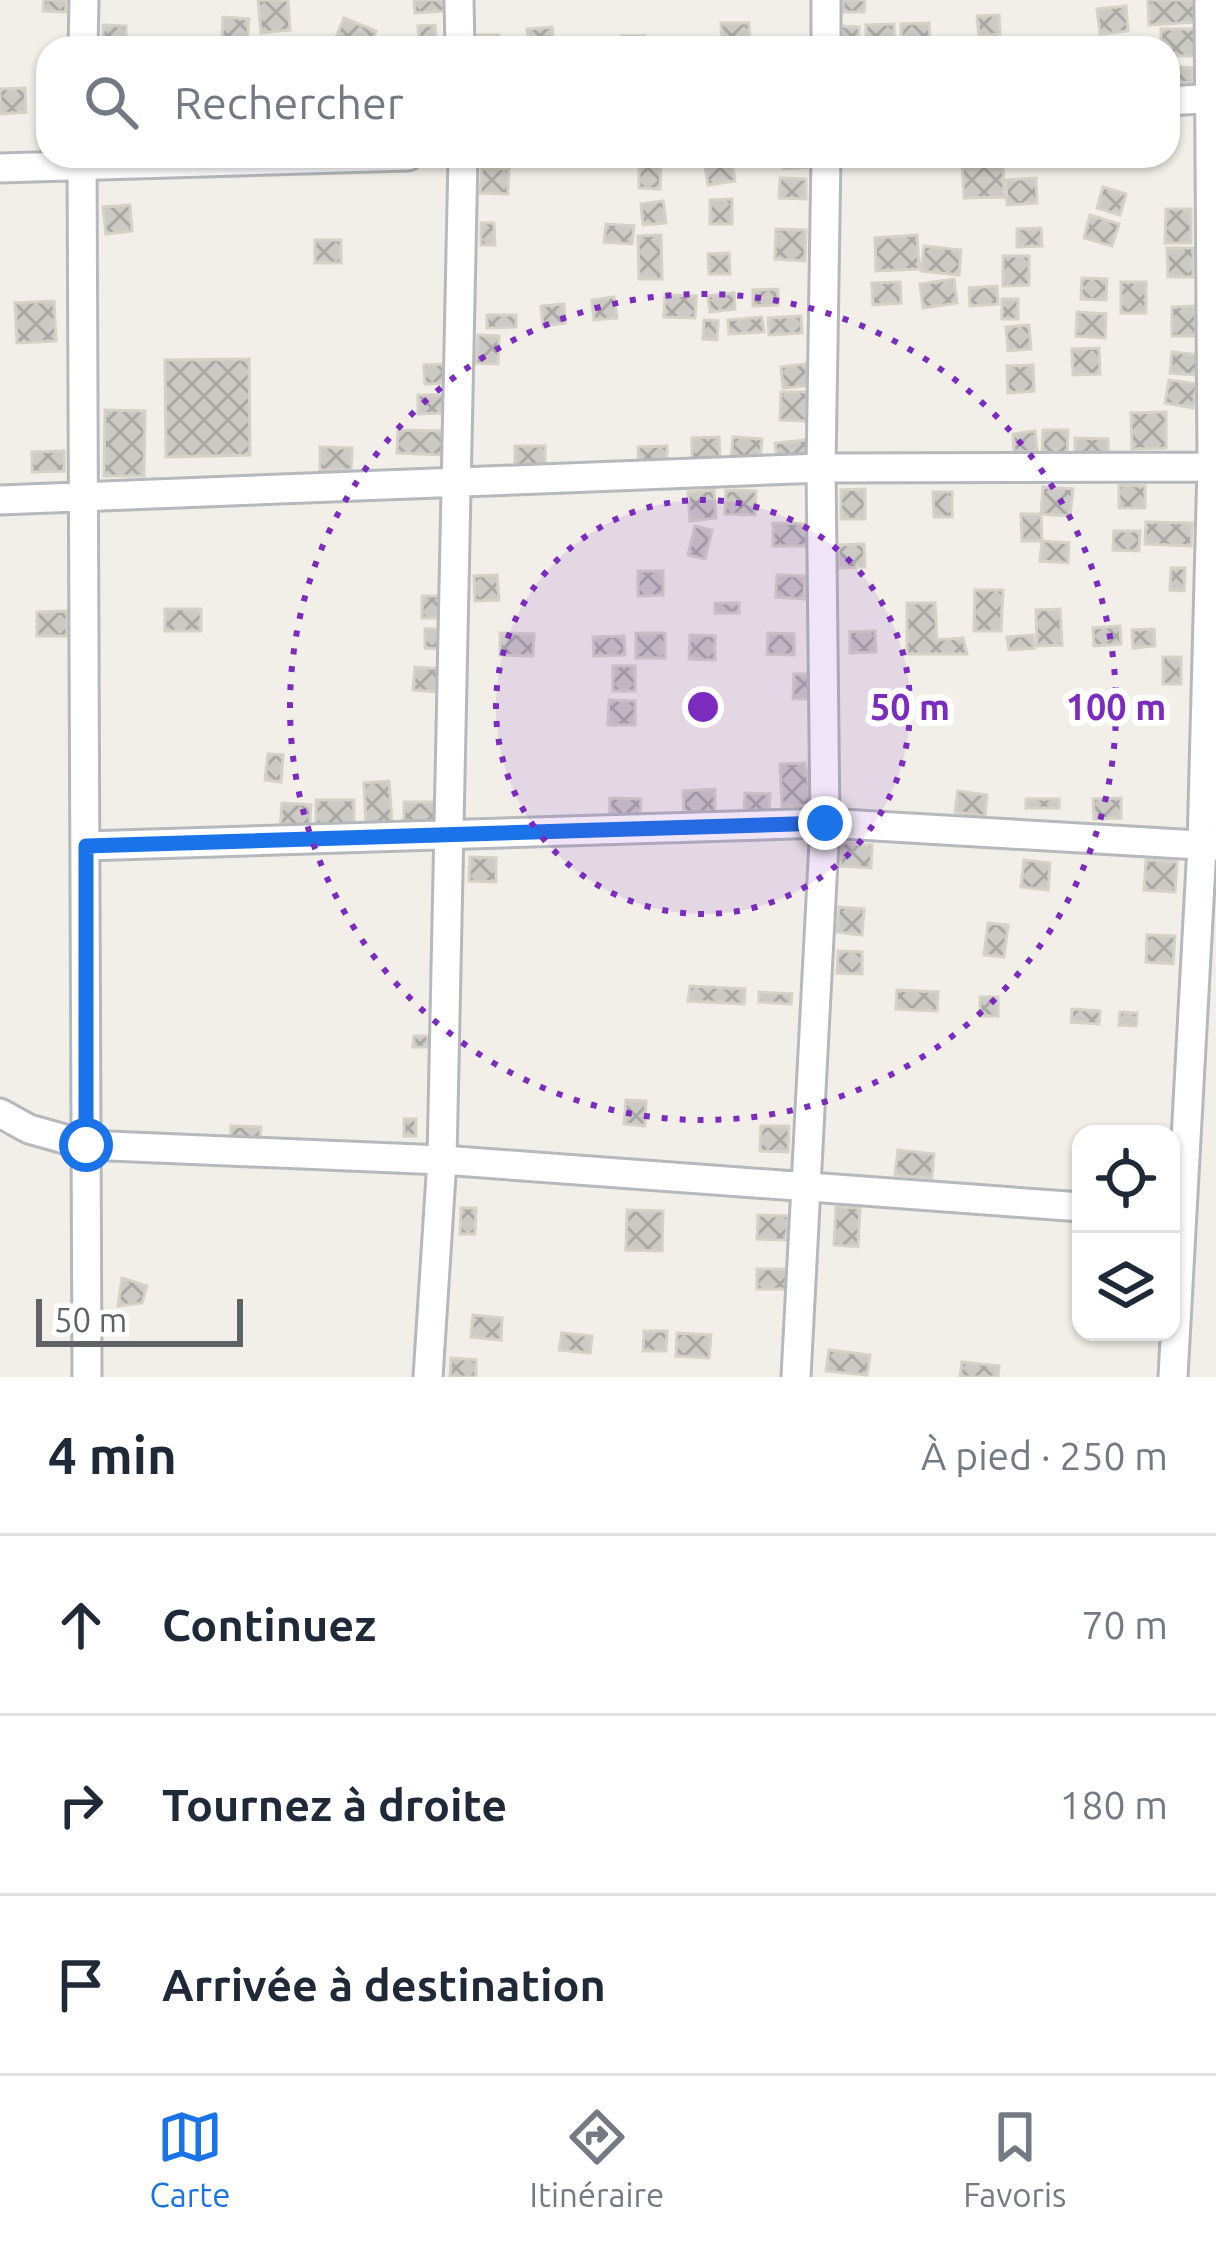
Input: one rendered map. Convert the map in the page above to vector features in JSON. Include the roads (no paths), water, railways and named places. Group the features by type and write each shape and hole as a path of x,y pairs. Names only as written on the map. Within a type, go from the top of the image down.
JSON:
{"street":[{"path":"83,36 84,0"},
{"path":"459,0 460,36"},
{"path":"826,0 826,36"},
{"path":"1180,1161 1209,846 1214,467 1209,0"},
{"path":"1180,100 1213,98"},
{"path":"0,168 36,166"},
{"path":"82,168 87,1377"},
{"path":"428,1377 442,1160 463,168"},
{"path":"796,1377 825,823 821,468 826,168"},
{"path":"0,500 821,468 1214,467"},
{"path":"86,846 825,823 1209,846"},
{"path":"0,1113 28,1129 86,1145 442,1160 1072,1206"},
{"path":"1173,1377 1175,1233"}]}
